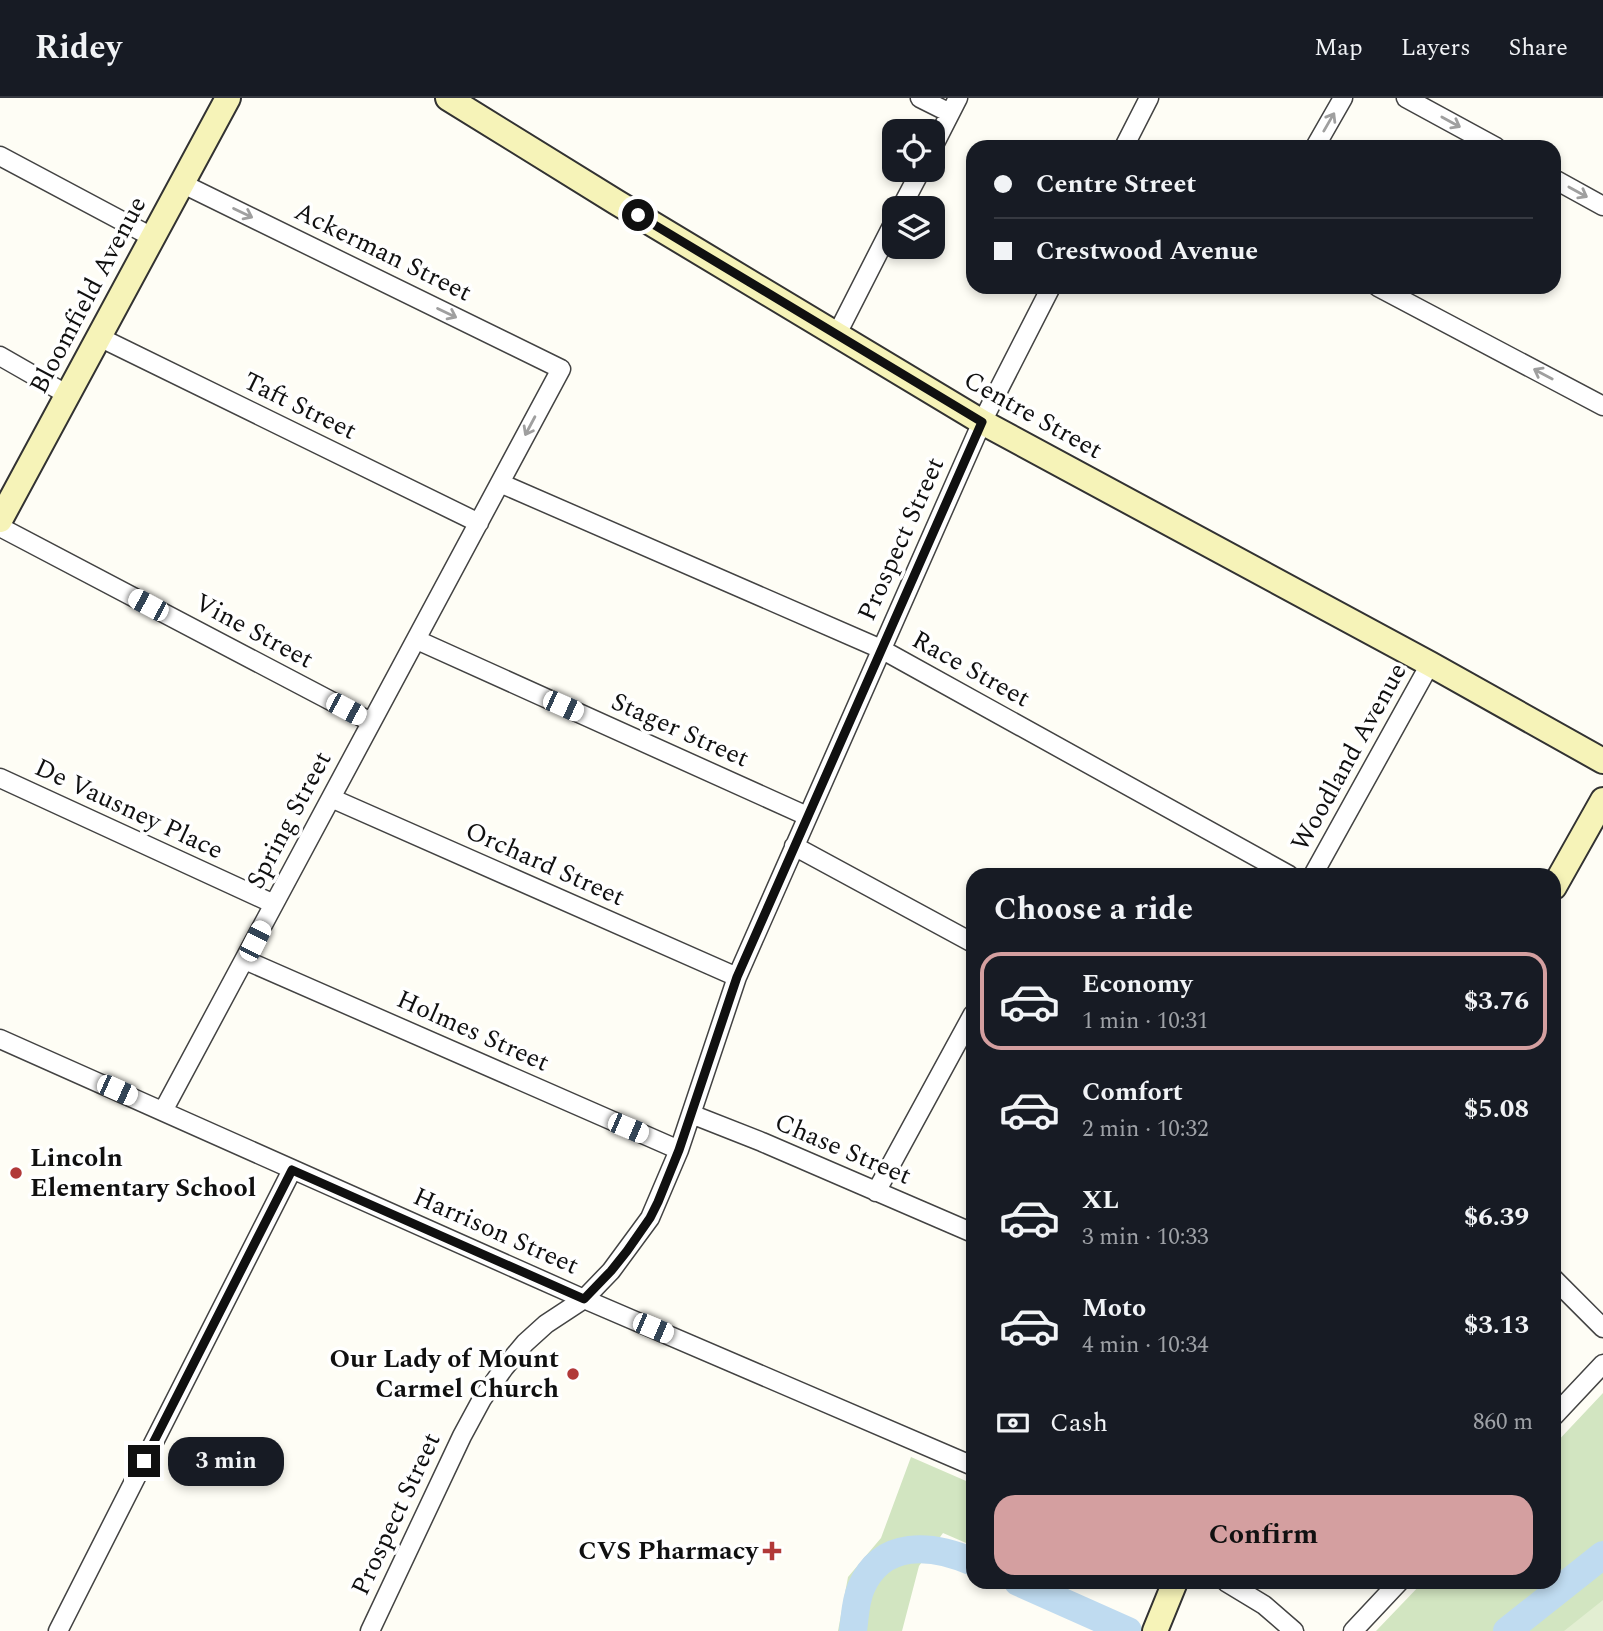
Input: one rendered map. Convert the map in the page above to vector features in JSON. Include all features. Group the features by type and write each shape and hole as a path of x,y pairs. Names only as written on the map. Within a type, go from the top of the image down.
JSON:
{"street":[{"name":"Bloomfield Avenue","path":"0,520 228,98"},
{"name":"Centre Street","path":"448,98 982,422 1430,664 1603,761"},
{"path":"920,98 954,106 945,124"},
{"path":"1128,140 1149,98"},
{"path":"1319,140 1343,98"},
{"path":"1406,98 1483,140"},
{"path":"0,156 152,237"},
{"name":"Ackerman Street","path":"181,183 561,369"},
{"path":"1561,183 1603,206"},
{"path":"837,334 882,246"},
{"name":"Prospect Street","path":"370,1631 482,1398 525,1343 546,1324 584,1299 619,1261 650,1218 679,1150 737,977 982,422 1047,294"},
{"path":"1391,294 1603,406"},
{"name":"Taft Street","path":"99,337 479,523"},
{"path":"0,356 68,395"},
{"name":"Spring Street","path":"163,1111 561,369"},
{"name":"Race Street","path":"500,483 881,649 1276,868"},
{"name":"Vine Street","path":"0,527 371,722"},
{"name":"Stager Street","path":"416,640 807,817"},
{"name":"Woodland Avenue","path":"1317,868 1430,664"},
{"name":"De Vausney Place","path":"0,778 274,904"},
{"name":"Orchard Street","path":"331,798 737,977"},
{"path":"1561,875 1603,800"},
{"path":"794,846 966,939"},
{"name":"Holmes Street","path":"245,960 679,1150"},
{"path":"876,1192 966,1027"},
{"name":"Harrison Street","path":"0,1039 584,1299 966,1463"},
{"name":"Chase Street","path":"691,1114 966,1230"},
{"path":"58,1631 292,1170"},
{"path":"1561,1287 1603,1328"},
{"path":"1561,1409 1603,1364"},
{"path":"1157,1625 1172,1589"},
{"path":"1238,1589 1264,1605 1294,1631"},
{"path":"1353,1631 1392,1589"}],"green space":[{"path":"1603,1393 1603,1631 1376,1631 1416,1589 1561,1589 1561,1438"},
{"path":"911,1457 966,1481 966,1543 943,1533 919,1566 902,1631 838,1631 848,1577 881,1538"},
{"path":"1603,1600 1603,1631 1564,1631"}],"waterway":[{"path":"853,1631 861,1588 870,1572 882,1561 895,1553 925,1549 966,1559"},
{"path":"1561,1588 1603,1555"},
{"path":"1034,1589 1128,1631"},
{"path":"1507,1631 1560,1589"}],"place":[{"name":"Lincoln Elementary School","path":"16,1173"},
{"name":"Our Lady of Mount Carmel Church","path":"573,1374"},
{"name":"CVS Pharmacy","path":"772,1551"}],"route":[{"path":"144,1461 292,1170 584,1299 611,1271 638,1236 658,1202 679,1150 737,977 982,422 638,215"}]}
